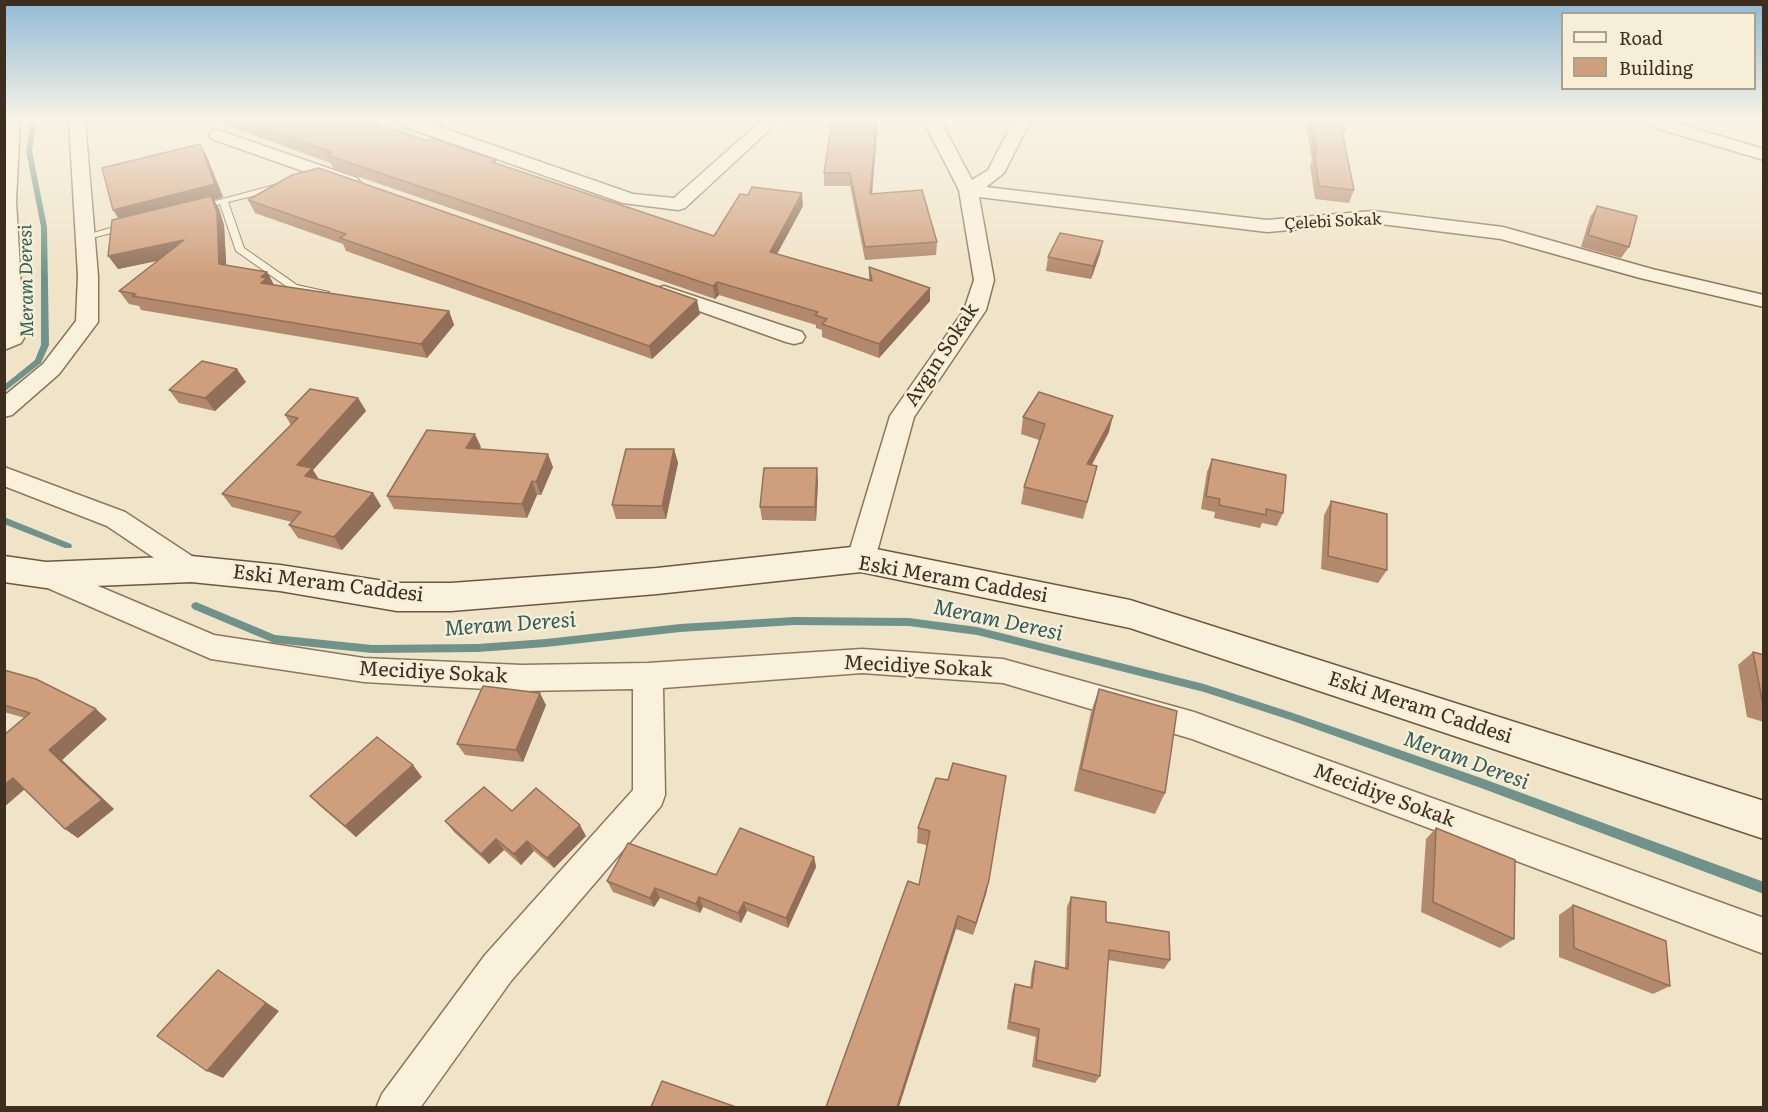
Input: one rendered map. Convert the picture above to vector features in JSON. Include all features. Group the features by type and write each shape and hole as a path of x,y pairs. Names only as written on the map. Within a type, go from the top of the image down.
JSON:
{"street":[{"path":"4,343 13,338 7,201 9,172"},
{"path":"4,409 51,369 87,322 88,276 80,172"},
{"path":"321,172 364,186"},
{"path":"552,172 630,199 678,204 714,172"},
{"name":"Avgın Sokak","path":"861,559 902,416 975,310 984,280 968,190 959,172"},
{"path":"968,190 996,172"},
{"name":"Çelebi Sokak","path":"968,190 1267,226 1373,217 1503,233 1647,274 1764,301"},
{"path":"647,286 794,337"},
{"path":"4,476 117,519 191,568"},
{"name":"Eski Meram Caddesi","path":"4,569 46,575 191,568 397,597 451,597 646,582 861,559 1131,614 1764,820"},
{"name":"Mecidiye Sokak","path":"46,575 211,647 364,670 522,678 648,676 862,661 1003,671 1194,726 1764,936"},
{"path":"396,1107 498,968 649,795 648,676"}],"lane":[{"path":"309,180 330,175"},
{"path":"190,210 288,185"},
{"path":"223,201 240,249 294,287 337,296"},
{"path":"84,237 133,224"}],"building":[{"path":"103,172 210,172 215,184 113,210"},
{"path":"304,172 330,172 697,300 649,346 340,238 346,234 248,200 292,175"},
{"path":"377,172 522,172 714,236 740,194 748,195 752,187 802,193 770,252 872,281 869,267 930,288 879,344 822,324 827,319 815,315 818,312 717,282 713,286"},
{"path":"872,172 870,194 922,190 937,242 865,247 850,173 824,173"},
{"path":"1317,172 1350,172 1354,190 1319,186"},
{"path":"211,196 217,212 219,264 267,272 261,277 267,278 261,283 449,311 421,344 132,296 136,294 119,291 184,240 108,256 112,220"},
{"path":"1597,206 1637,216 1629,247 1588,235"},
{"path":"1060,233 1103,241 1093,266 1048,257"},
{"path":"202,361 237,369 205,398 169,390"},
{"path":"310,389 358,398 297,465 312,468 305,476 373,493 334,537 289,525 301,512 222,494 298,418 285,415"},
{"path":"1039,392 1113,416 1087,464 1097,466 1087,502 1024,487 1045,424 1023,417"},
{"path":"427,430 475,434 466,448 548,454 536,482 532,481 522,504 387,496"},
{"path":"626,449 674,449 662,506 612,505"},
{"path":"1212,459 1286,475 1283,513 1266,509 1266,515 1219,505 1220,499 1206,496"},
{"path":"764,468 817,468 815,507 760,507"},
{"path":"1331,501 1387,514 1387,570 1328,556"},
{"path":"1753,652 1764,655 1764,705 1763,705"},
{"path":"4,670 36,679 96,709 49,750 102,800 65,829 13,778 4,785 4,735 30,713 4,705"},
{"path":"483,686 540,693 516,750 457,744"},
{"path":"1099,689 1177,711 1165,793 1081,769"},
{"path":"377,737 413,765 345,826 310,796"},
{"path":"953,763 1006,776 989,880 976,923 958,916 897,1107 826,1107 908,881 919,885 930,831 918,828 936,778 948,780"},
{"path":"484,787 512,811 536,788 580,825 547,858 527,841 514,854 496,839 481,854 445,821"},
{"path":"740,828 814,857 786,918 744,902 738,913 699,897 696,904 655,888 650,898 607,881 628,843 716,875"},
{"path":"1436,828 1515,860 1514,939 1433,902"},
{"path":"1071,897 1106,902 1106,922 1169,932 1170,960 1109,950 1100,1076 1036,1060 1039,1029 1010,1022 1015,984 1032,988 1035,961 1068,969"},
{"path":"1573,905 1666,941 1670,986 1574,948"},
{"path":"218,970 266,1003 207,1071 157,1036"},
{"path":"662,1081 736,1107 651,1107"}],"waterway":[{"name":"Meram Deresi","path":"4,390 38,361 45,345 44,227 33,172"},
{"name":"Meram Deresi","path":"4,520 68,546"},
{"name":"Meram Deresi","path":"196,606 274,639 372,649 478,648 680,628 794,621 909,622 977,631 1204,688 1290,716 1481,783 1764,888"}]}
